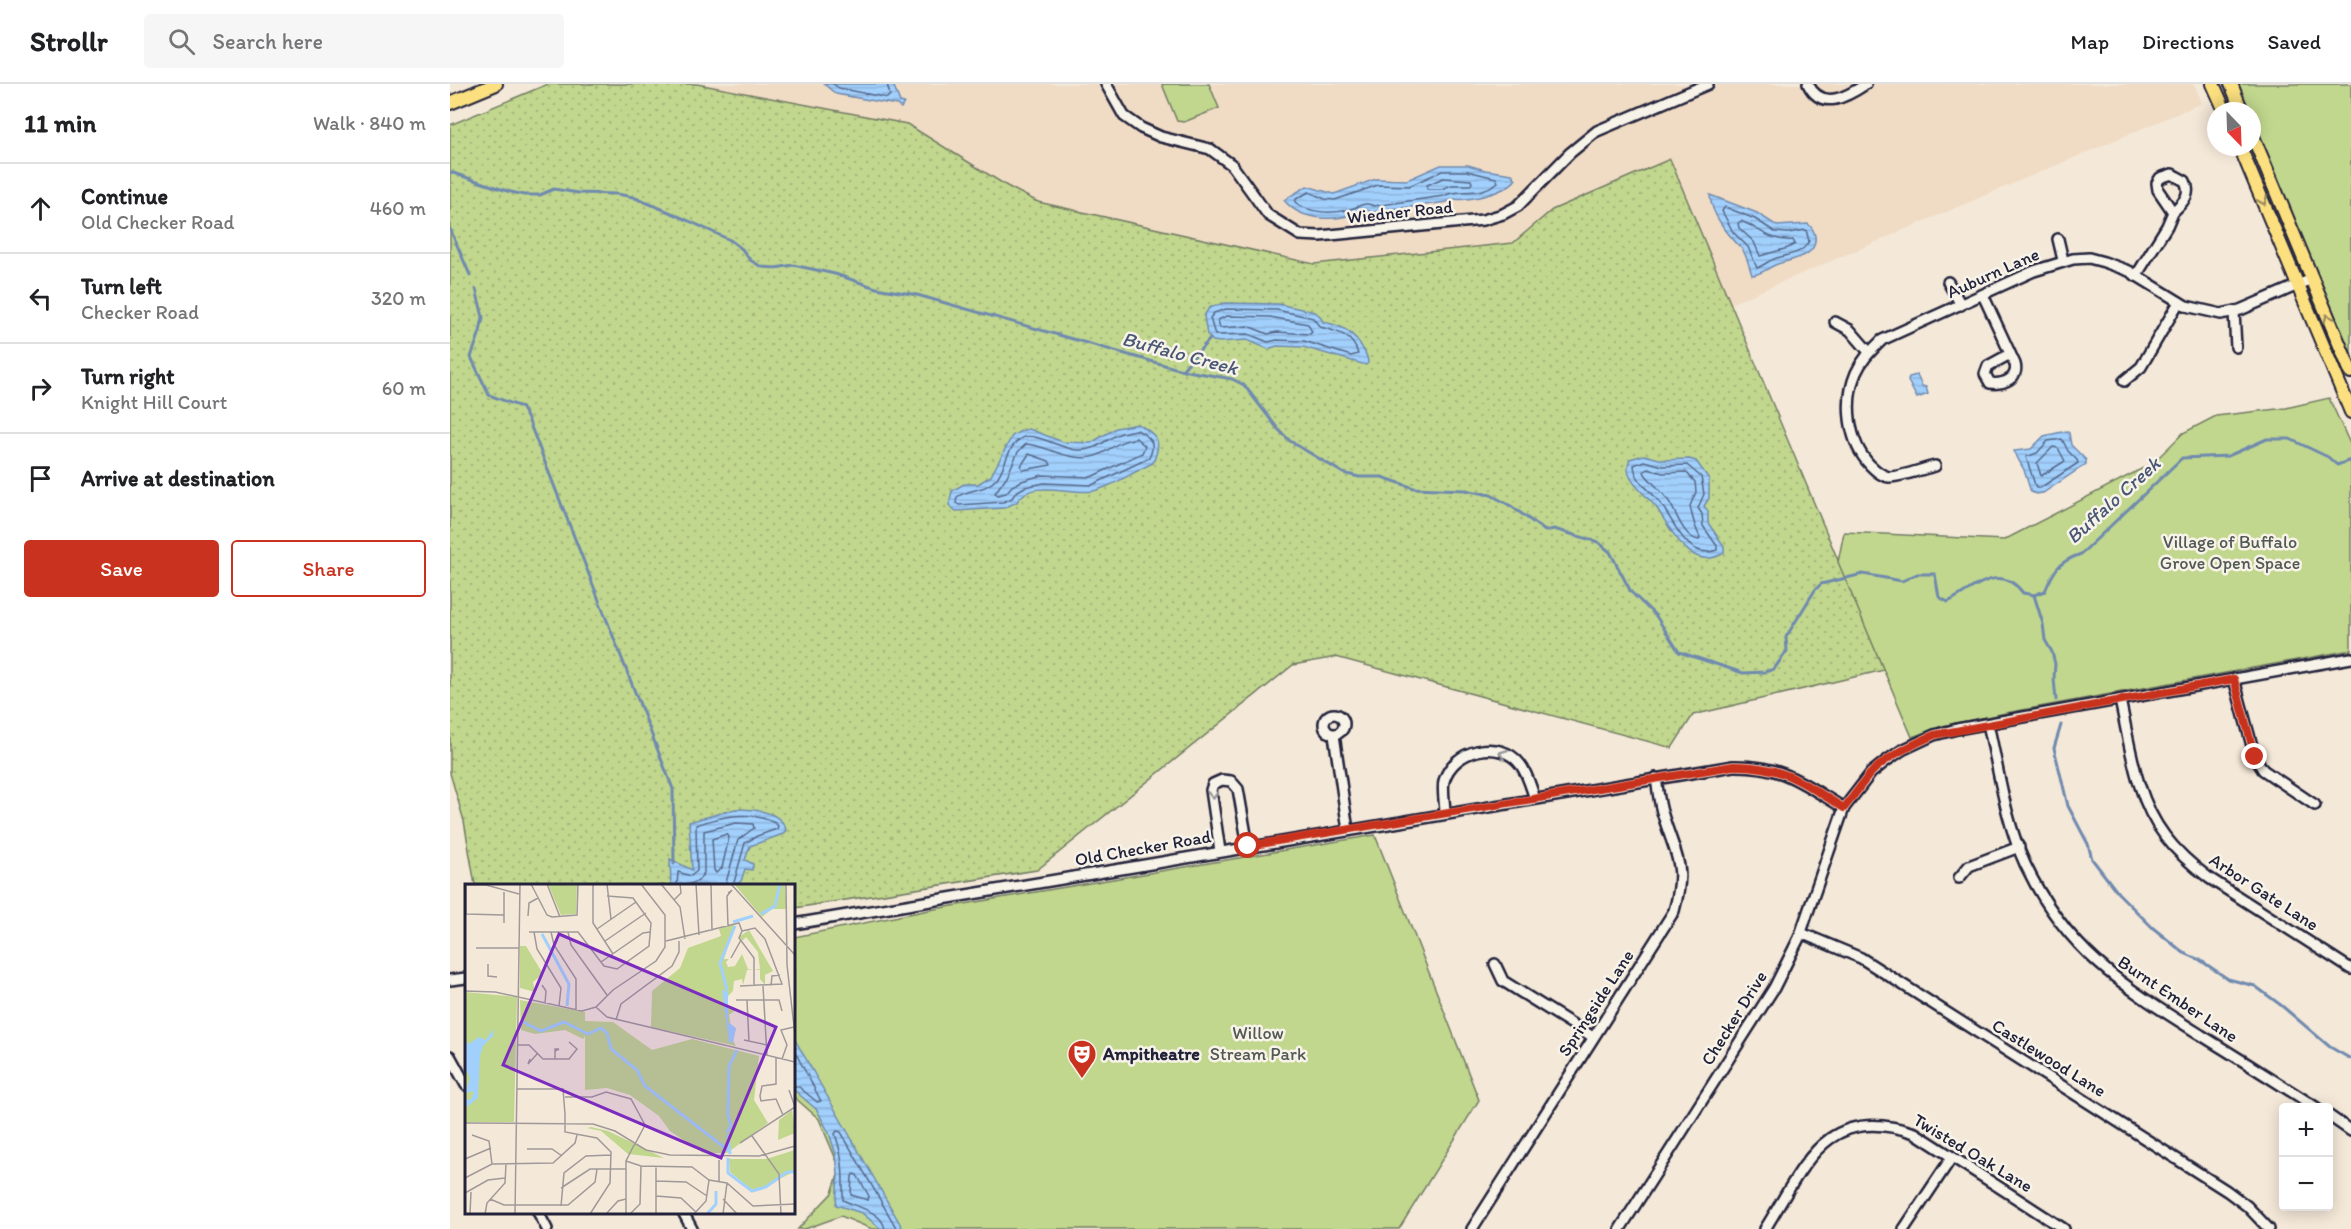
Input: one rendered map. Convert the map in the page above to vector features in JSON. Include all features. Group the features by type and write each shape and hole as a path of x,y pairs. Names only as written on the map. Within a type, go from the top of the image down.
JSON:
{"main road":[{"path":"450,103 496,84"},
{"path":"2213,84 2221,102"},
{"path":"2231,84 2238,102"},
{"path":"2244,156 2351,412"},
{"path":"2261,156 2351,372"}],"street":[{"name":"Wiedner Road","path":"1108,88 1124,116 1141,128 1161,136 1210,149 1232,165 1268,215 1300,235 1320,236 1483,220 1503,214 1518,206 1570,153 1597,131 1708,84"},
{"path":"1808,84 1815,94 1835,100 1846,98 1866,84"},
{"path":"2136,276 2167,226 2173,212"},
{"path":"2058,239 2063,260"},
{"name":"Auburn Lane","path":"1935,466 1889,477 1877,473 1864,459 1854,440 1849,414 1851,391 1856,373 1869,352 1882,340 2063,260 2089,258 2104,262 2136,276 2179,302 2205,312 2221,314 2234,312 2312,279"},
{"path":"1948,282 1961,305"},
{"path":"1983,295 2010,354"},
{"path":"2124,381 2142,367 2179,302"},
{"path":"2234,312 2235,347"},
{"path":"1835,322 1850,330 1869,352"},
{"name":"Checker Drive","path":"1620,1229 1774,988 1801,933 1844,808 1871,773 1902,750 1934,735 2351,658"},
{"path":"2234,679 2255,757 2263,770 2314,805"},
{"name":"Arbor Gate Lane","path":"2120,700 2140,784 2154,819 2164,836 2190,863 2209,878 2351,969"},
{"name":"Burnt Ember Lane","path":"1988,724 2006,809 2019,847 2044,899 2086,954 2131,991 2311,1103"},
{"path":"1334,735 1348,830"},
{"path":"1445,813 1444,782 1450,769 1458,760 1483,749 1511,756 1520,764 1535,799"},
{"name":"Old Checker Road","path":"795,924 1733,766 1754,766 1786,774 1844,808"},
{"name":"Springside Lane","path":"1472,1229 1674,911 1680,888 1680,863 1663,815 1656,778"},
{"path":"1220,851 1211,790 1213,784 1222,780 1232,781 1238,789 1248,846"},
{"path":"1959,878 1969,867 2019,847"},
{"name":"Castlewood Lane","path":"1801,933 1862,958 2227,1191 2247,1206 2269,1229"},
{"path":"1495,964 1503,981 1593,1037"},
{"path":"450,980 465,978"},
{"path":"450,1056 462,1067"},
{"path":"2333,1118 2351,1131"},
{"name":"Twisted Oak Lane","path":"1765,1229 1812,1155 1826,1140 1858,1125 1877,1124 1914,1133 2064,1229"},
{"path":"1904,1229 1952,1157"},
{"path":"539,1214 547,1229"},
{"path":"684,1214 692,1229"}],"shaded area":[{"path":"695,84 2194,84 2202,103 1730,304 1669,159 1552,210 1514,243 1314,264 1038,202 1007,186"}],"green space":[{"path":"548,84 697,84 907,124 1007,186 1038,202 1314,264 1513,243 1552,210 1670,159 1884,670 1693,715 1672,748 1336,657 1293,665 1037,870 795,908 795,884 475,884 464,821 450,773 450,125"},
{"path":"1162,84 1209,84 1219,108 1184,122 1177,121"},
{"path":"2237,84 2351,84 2351,357 2261,141 2261,102 2245,102"},
{"name":"Village of Buffalo Grove Open Space","path":"2329,398 2351,446 2351,650 2006,713 1942,726 1912,737 1838,562 1844,532 2004,540 2153,463 2183,433 2216,416 2286,408"},
{"name":"Willow Stream Park","path":"1375,835 1479,1100 1399,1229 872,1229 841,1216 805,1229 798,1229 832,1193 840,1169 819,1119 795,1098 795,937 929,910"}],"water":[{"path":"824,84 893,84 900,102 904,103 901,108 897,105 836,94"},
{"path":"1441,165 1468,165 1512,174 1516,179 1496,192 1477,197 1372,212 1363,209 1344,217 1333,218 1300,213 1284,200 1307,186 1334,194 1376,179 1407,180"},
{"path":"1710,195 1757,213 1777,226 1808,224 1813,229 1815,244 1807,254 1801,257 1752,275 1743,251 1713,210"},
{"path":"1224,303 1278,304 1315,312 1323,322 1341,327 1351,334 1365,352 1368,363 1366,365 1303,347 1277,346 1268,349 1247,340 1213,341 1207,335 1204,316 1209,308"},
{"path":"1917,375 1928,394 1917,398 1908,381 1909,377"},
{"path":"1138,424 1157,440 1153,463 1108,486 1084,492 1052,489 1031,491 1017,502 1004,508 956,511 949,505 952,491 964,484 978,484 991,476 1012,436 1021,431 1029,429 1063,442 1091,443 1116,428"},
{"path":"2066,431 2069,433 2071,445 2086,460 2086,464 2043,493 2031,492 2024,470 2014,451 2031,449 2044,436"},
{"path":"1644,455 1663,460 1696,461 1709,479 1709,498 1704,506 1708,511 1708,523 1724,546 1724,553 1712,558 1702,558 1692,554 1676,538 1654,504 1637,487 1629,474 1630,459"},
{"path":"735,809 757,810 778,818 786,830 783,834 750,846 745,860 753,864 752,870 745,869 741,881 737,884 671,884 670,859 692,870 689,822"},
{"path":"795,1040 903,1229 881,1229 862,1213 836,1205 838,1174 836,1155 829,1133 817,1110 795,1091"}],"waterway":[{"name":"Buffalo Creek","path":"450,172 524,195 540,195 554,189 633,197 730,240 742,249 750,260 762,267 776,268 793,265 835,274 876,288 917,295 1182,370 1232,379 1244,385 1290,441 1343,473 1359,477 1382,477 1414,488 1465,490 1491,495 1511,506 1545,531 1554,529 1598,542 1610,552 1631,592 1656,616 1679,652 1743,673 1765,672 1774,669 1787,651 1786,637 1821,584 1863,574 1902,581 1917,574 1935,574 1939,597 1948,602 1977,585 1996,579 2005,579 2023,593 2034,595 2045,591 2051,577 2062,564 2081,554 2182,458 2228,456 2267,439 2290,439 2328,457 2337,465 2351,460"},
{"path":"450,229 470,275"},
{"path":"476,289 483,317 471,357 489,395 521,407 528,419 673,789 674,864"},
{"path":"1182,370 1210,339"},
{"path":"2034,595 2043,624 2045,640 2052,652 2055,664 2056,700"},
{"path":"2061,725 2054,748 2068,806 2088,844 2092,859 2118,893 2153,928 2184,953 2200,960 2228,979 2255,986 2330,1047 2351,1059"}],"place":[{"name":"Ampitheatre","path":"1082,1080"}],"route":[{"path":"1248,846 1733,766 1754,766 1786,774 1844,808 1871,773 1902,750 1934,735 2234,679 2255,757"}]}
